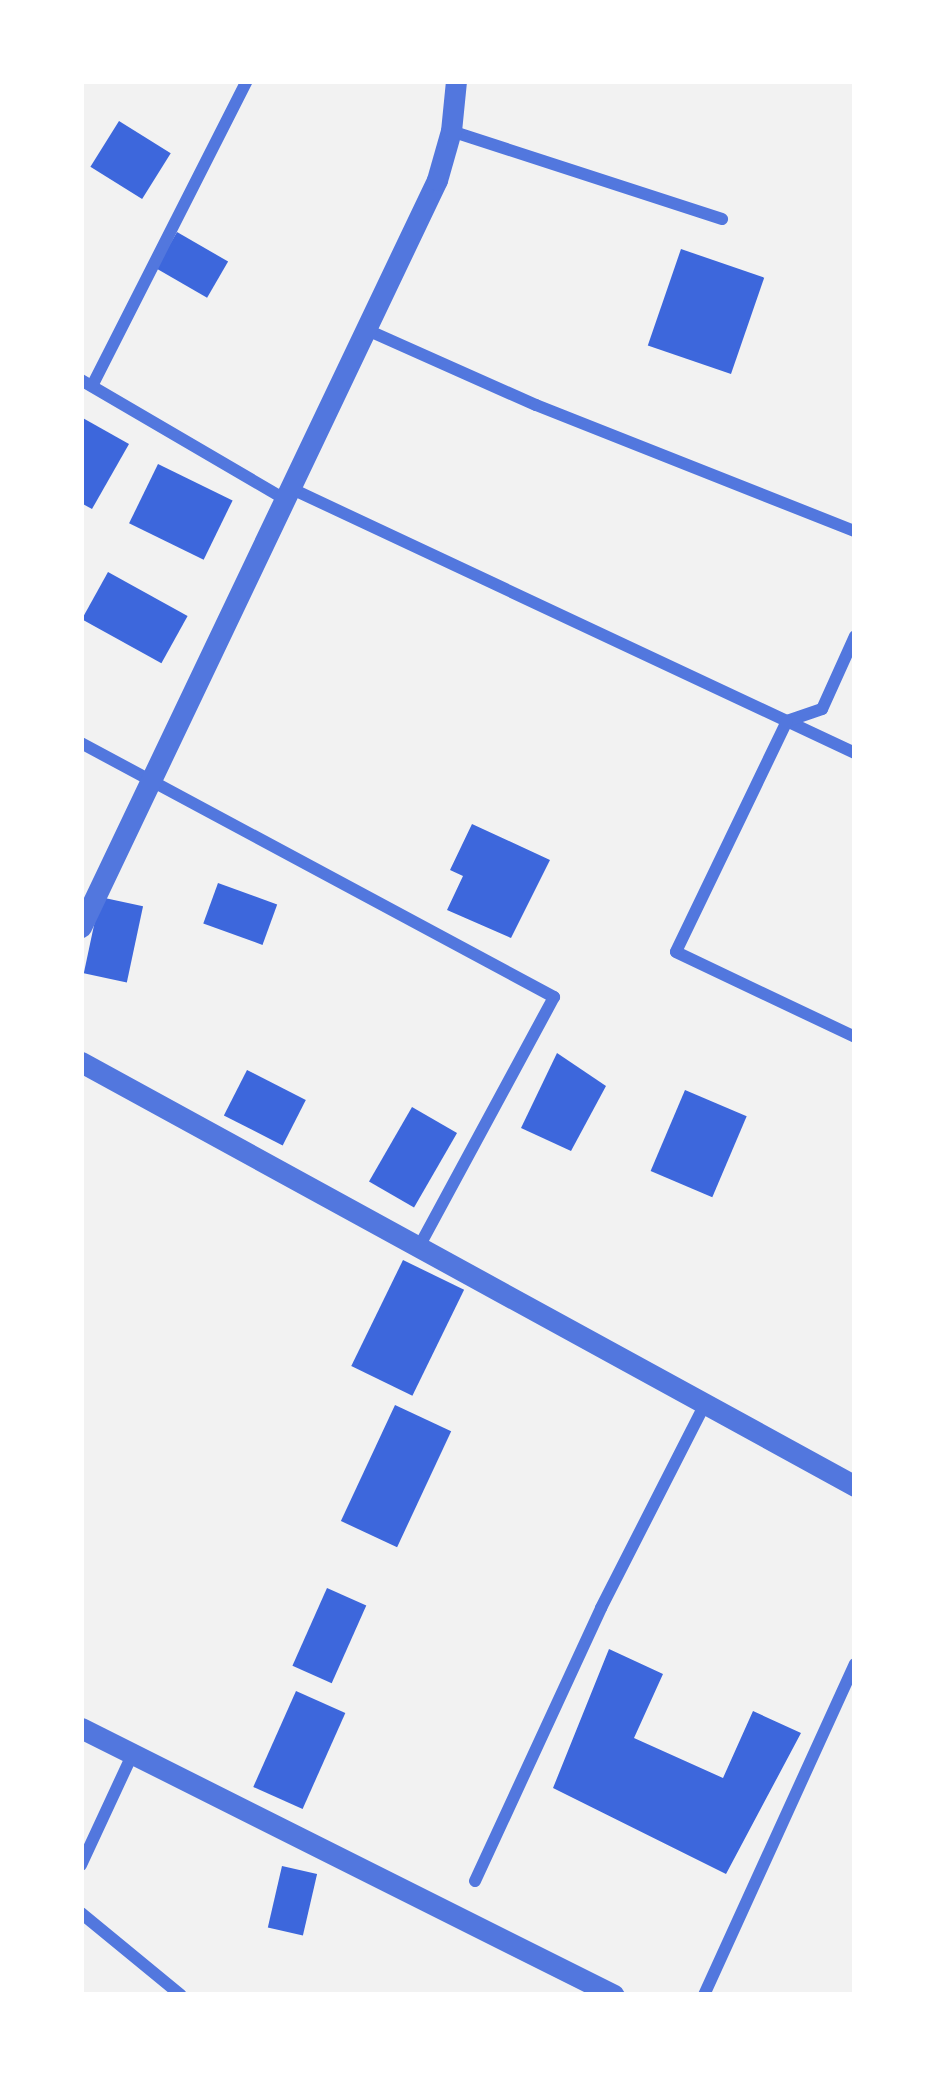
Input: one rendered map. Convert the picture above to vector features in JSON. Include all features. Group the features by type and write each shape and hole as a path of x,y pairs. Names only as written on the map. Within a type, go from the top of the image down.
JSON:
{"street":[{"path":"248,81 87,383 287,494 855,753"},
{"path":"81,927 436,180 451,131 456,81"},
{"path":"451,131 722,219"},
{"path":"365,329 536,405 855,531"},
{"path":"855,636 822,709 788,721 676,952 855,1037"},
{"path":"81,743 554,997 419,1247"},
{"path":"81,1062 855,1486"},
{"path":"475,1881 601,1608 705,1404"},
{"path":"704,1995 855,1664"},
{"path":"81,1728 614,1995"},
{"path":"81,1865 133,1753"},
{"path":"81,1913 181,1995"}],"building":[{"path":"119,121 171,153 142,199 90,167"},
{"path":"177,232 228,262 207,298 156,268"},
{"path":"681,249 764,278 731,374 648,345"},
{"path":"81,417 129,444 92,509 81,503"},
{"path":"158,464 233,500 204,560 129,523"},
{"path":"108,572 188,616 161,663 82,619"},
{"path":"472,824 550,860 511,938 447,910 463,876 450,870"},
{"path":"218,883 277,905 262,945 203,923"},
{"path":"100,897 143,906 127,982 84,973"},
{"path":"557,1053 606,1086 571,1151 521,1128"},
{"path":"247,1070 306,1100 283,1145 224,1115"},
{"path":"685,1090 747,1116 712,1197 651,1171"},
{"path":"412,1107 457,1133 414,1207 369,1181"},
{"path":"403,1260 464,1290 412,1396 351,1366"},
{"path":"395,1405 451,1431 397,1547 341,1521"},
{"path":"327,1588 366,1605 332,1683 292,1666"},
{"path":"609,1649 663,1674 634,1738 723,1778 753,1711 801,1733 726,1874 553,1788"},
{"path":"296,1691 345,1713 303,1809 253,1787"},
{"path":"282,1866 317,1874 303,1935 268,1927"}]}
